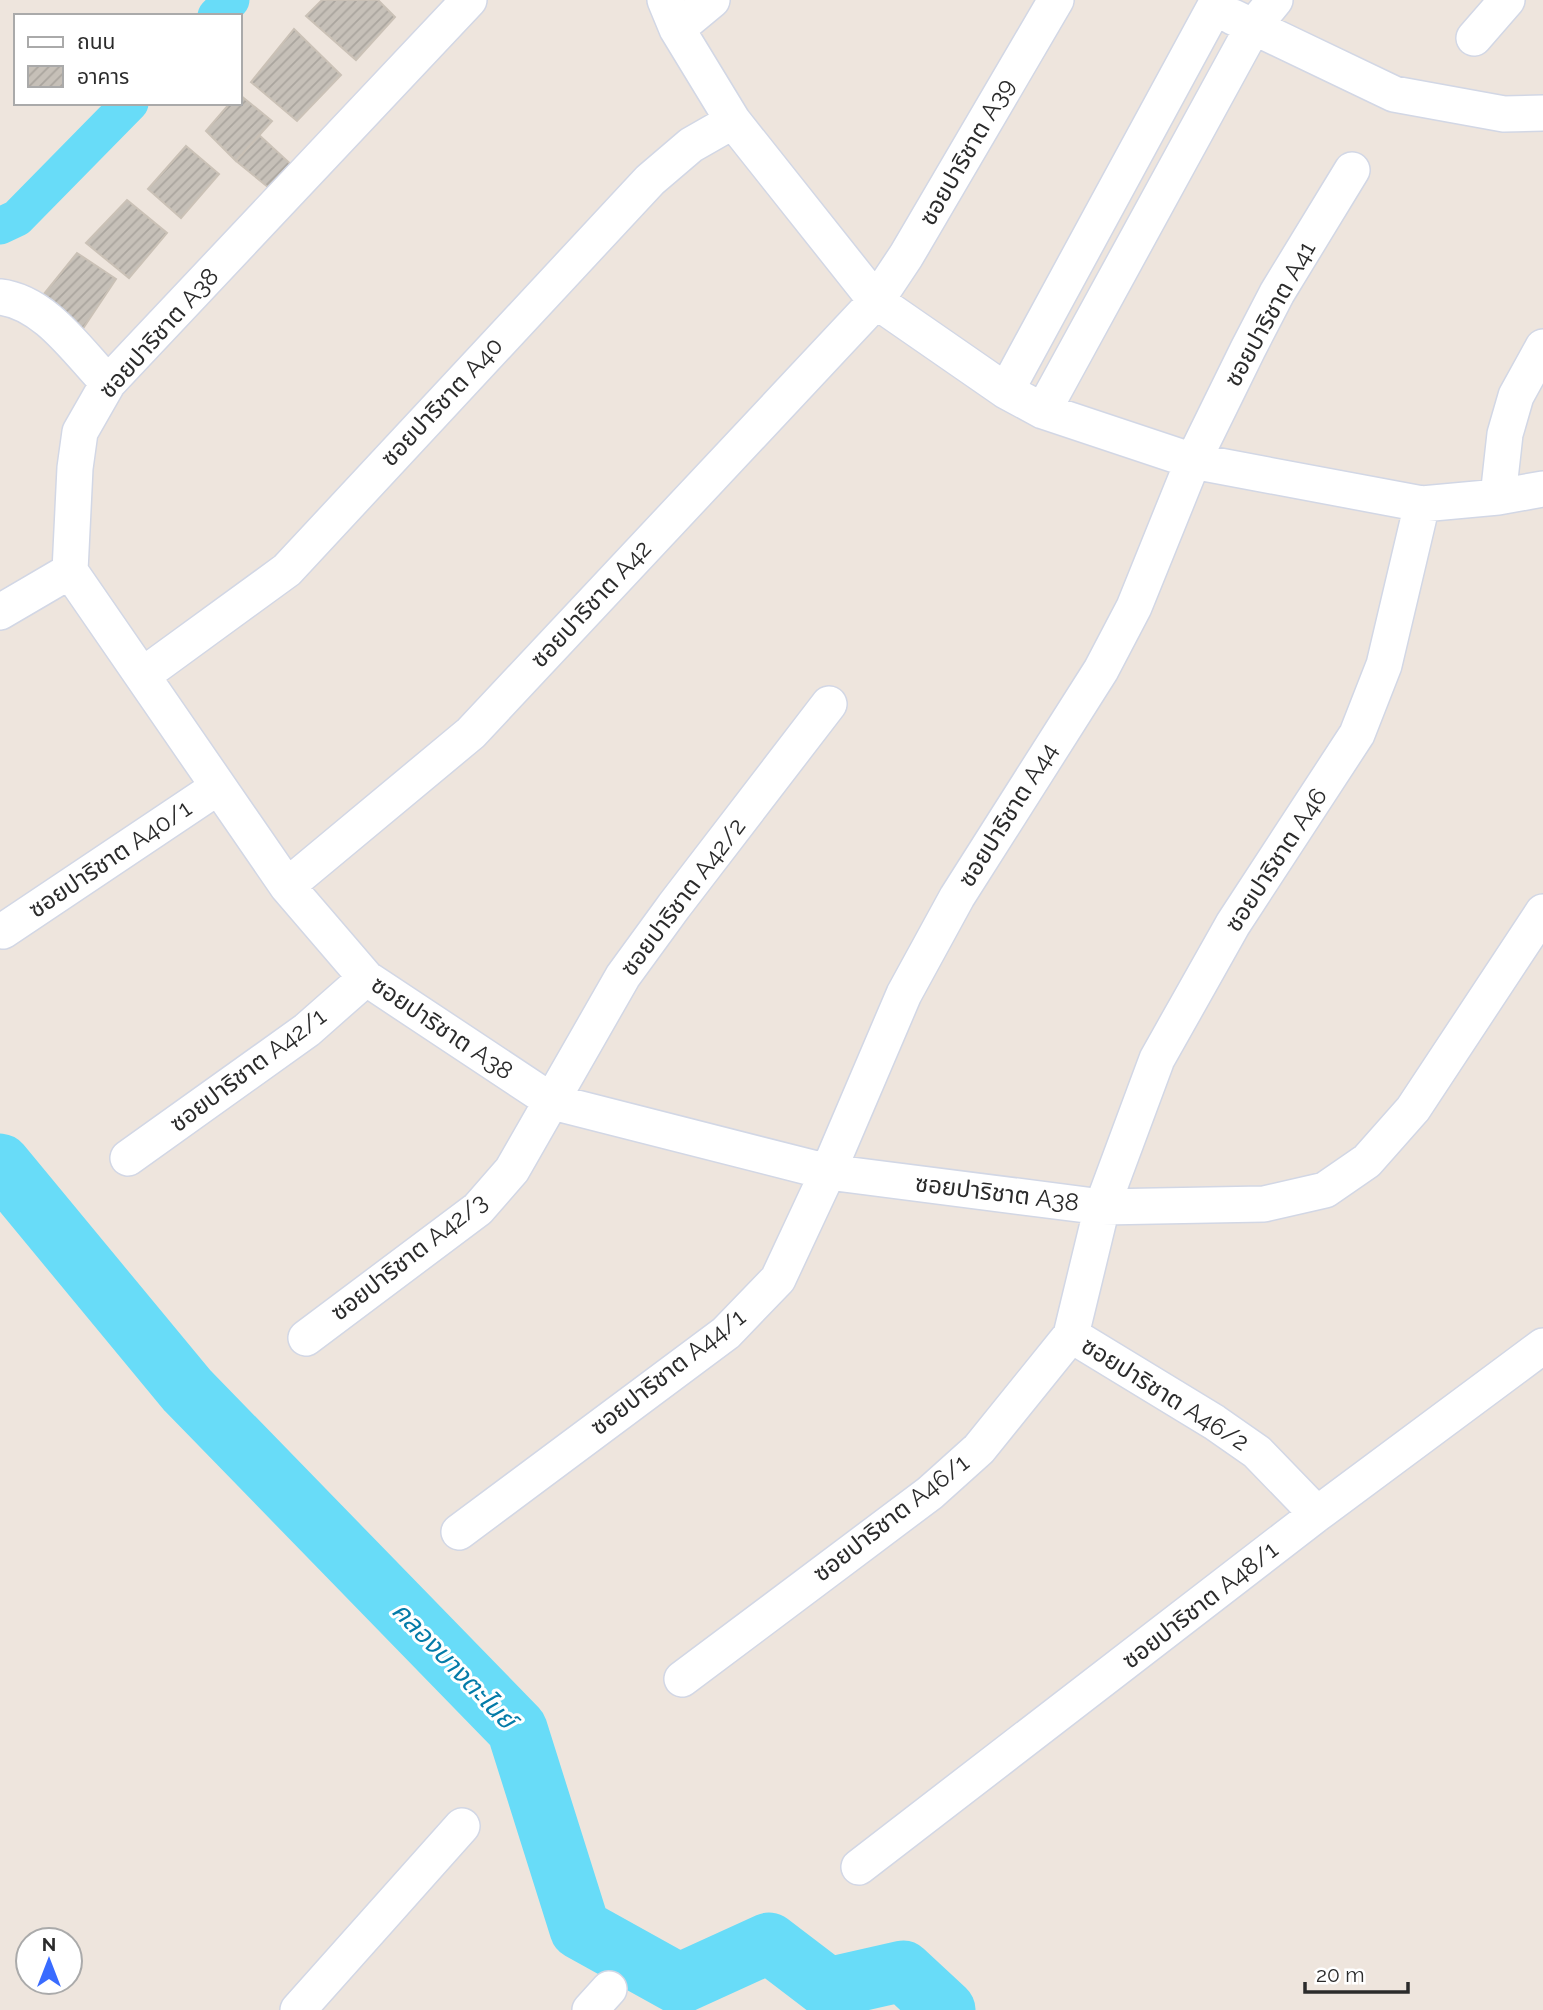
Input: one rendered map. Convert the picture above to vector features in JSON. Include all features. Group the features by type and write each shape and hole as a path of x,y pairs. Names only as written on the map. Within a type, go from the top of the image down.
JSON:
{"street":[{"name":"ซอยปาริชาต A38","path":"469,0 108,383 80,432 75,468 70,571 287,886 366,978 553,1102 828,1172 1102,1206 1264,1204 1325,1191 1367,1161 1413,1109 1543,912"},
{"path":"712,0 671,15 733,121 876,301 1006,391 1043,411 1192,461 1422,504 1498,497 1543,489"},
{"name":"ซอยปาริชาต A39","path":"876,301 906,256 1056,0"},
{"path":"1043,411 1254,27 1275,0"},
{"path":"1474,38 1507,0"},
{"path":"1006,391 1212,3 1254,27 1394,94 1504,114 1543,113"},
{"name":"ซอยปาริชาต A40","path":"143,675 287,570 650,180 691,145 733,121"},
{"name":"ซอยปาริชาต A41","path":"1192,461 1278,293 1352,170"},
{"path":"0,297 15,299 43,313 108,383"},
{"name":"ซอยปาริชาต A42","path":"287,886 471,733 876,301"},
{"path":"1498,497 1506,434 1516,396 1543,347"},
{"name":"ซอยปาริชาต A44","path":"828,1172 904,994 957,897 1101,670 1134,607 1192,461"},
{"name":"ซอยปาริชาต A46","path":"1102,1206 1157,1059 1233,925 1357,734 1384,665 1422,504"},
{"path":"0,612 70,571"},
{"name":"ซอยปาริชาต A42/2","path":"553,1102 623,976 829,704"},
{"name":"ซอยปาริชาต A40/1","path":"3,931 218,787"},
{"name":"ซอยปาริชาต A42/1","path":"128,1158 307,1030 366,978"},
{"name":"ซอยปาริชาต A42/3","path":"306,1338 478,1209 512,1170 553,1102"},
{"name":"ซอยปาริชาต A44/1","path":"459,1531 726,1333 778,1279 828,1172"},
{"name":"ซอยปาริชาต A46/1","path":"682,1679 930,1493 978,1448 1071,1335 1102,1206"},
{"name":"ซอยปาริชาต A46/2","path":"1071,1335 1214,1422 1257,1452 1317,1514"},
{"name":"ซอยปาริชาต A48/1","path":"859,1867 1317,1514 1543,1346"},
{"path":"298,2010 462,1826"}],"building":[{"path":"322,0 378,0 395,17 356,60 306,16"},
{"path":"294,29 341,75 297,121 251,82"},
{"path":"242,97 272,121 236,161 206,131 228,105 242,105"},
{"path":"259,135 296,169 274,192 236,161"},
{"path":"186,146 219,174 181,218 148,189"},
{"path":"127,200 167,233 129,278 86,243"},
{"path":"77,253 116,279 82,330 44,294"}],"waterway":[{"name":"คลองบางตะไนย์","path":"218,14 231,0"},
{"name":"คลองบางตะไนย์","path":"0,226 17,218 128,105"},
{"name":"คลองบางตะไนย์","path":"0,1164 187,1390 517,1729 580,1929 679,1984 769,1943 828,1988 903,1971 945,2010"}]}
